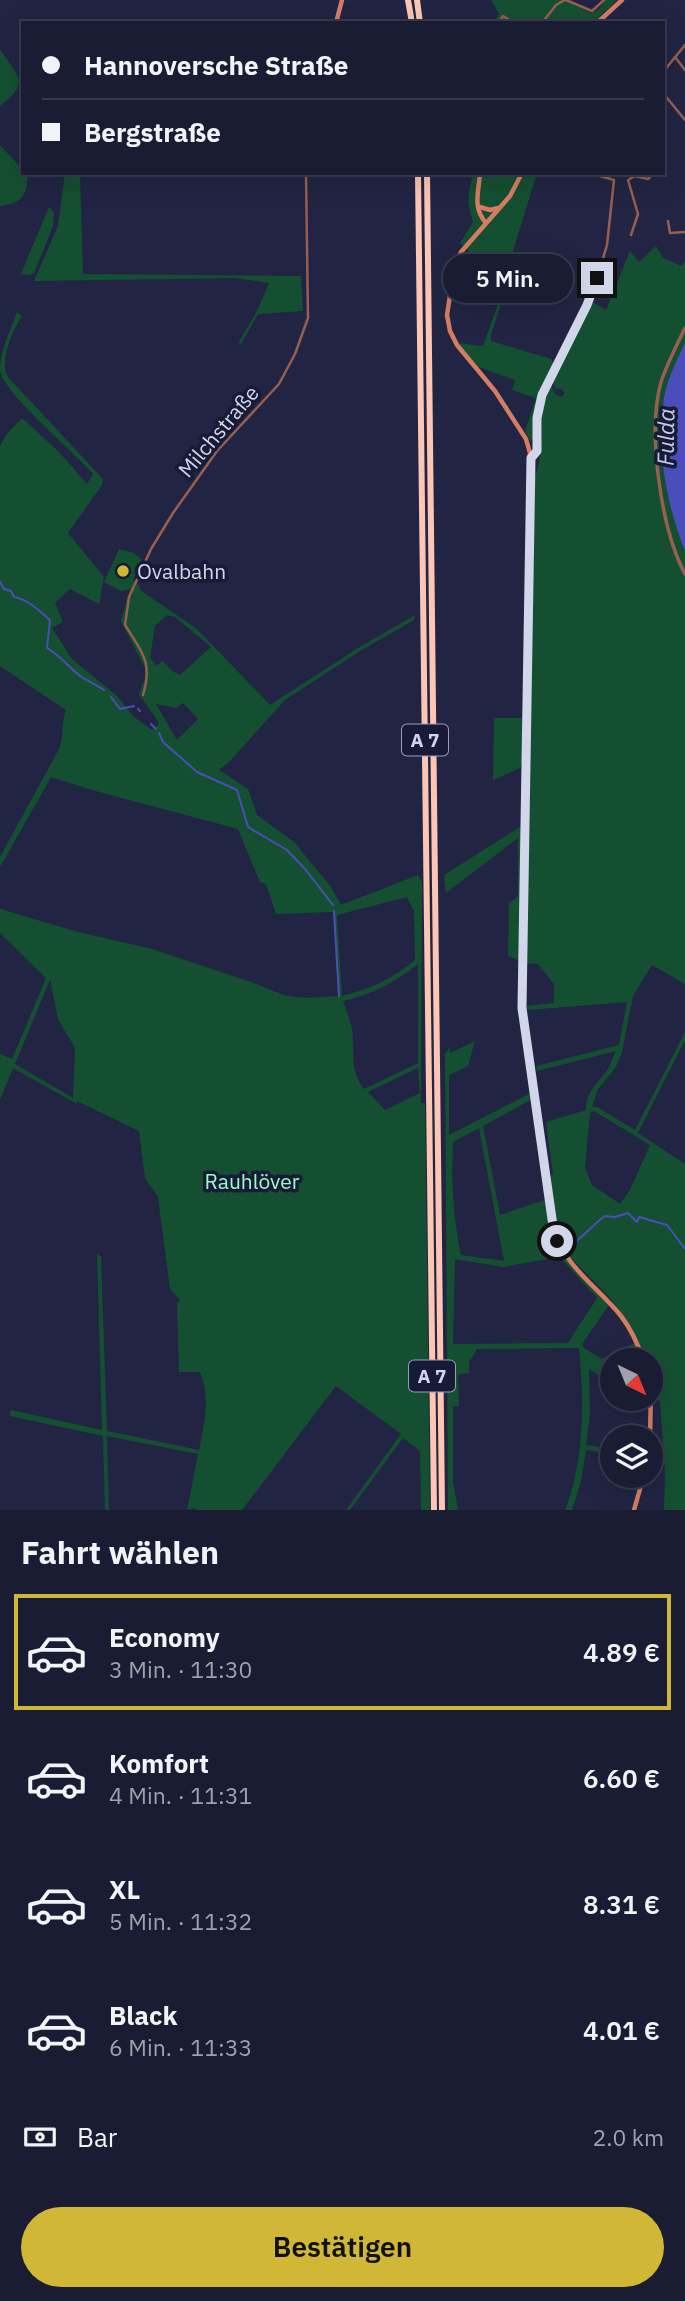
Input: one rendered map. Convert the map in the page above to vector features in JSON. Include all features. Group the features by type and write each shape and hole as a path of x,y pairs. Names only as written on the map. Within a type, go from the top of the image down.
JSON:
{"highway":[{"path":"408,0 412,21"},
{"path":"417,0 420,21"},
{"name":"A 7","path":"418,175 434,1510"},
{"name":"A 7","path":"427,175 442,1510"}],"main road":[{"path":"337,21 342,0"},
{"path":"599,21 622,0"},
{"path":"480,175 476,194 480,215 487,221"},
{"path":"521,175 513,191 466,244 457,261 448,304 448,320 459,350 491,386 524,436 531,458 523,1015 553,1226 557,1241 569,1262 626,1324 637,1348"},
{"path":"479,206 493,210 502,205"},
{"path":"634,1510 640,1488"}],"street":[{"path":"544,21 556,5 565,0 592,11 604,0"},
{"path":"665,70 685,45"},
{"path":"675,57 685,70"},
{"path":"665,95 685,120"},
{"name":"Milchstraße","path":"143,695 147,675 145,659 137,640 125,625 129,597 140,572 158,537 201,471 285,375 303,335 308,310 306,175"},
{"path":"531,458 537,451 537,418 542,395 591,298 607,245 614,180 596,175"},
{"path":"631,235 638,214 628,180 635,176 648,179 652,175"},
{"path":"668,220 670,233 685,232"},
{"path":"685,327 661,383 655,428 658,474 665,514 685,574"}],"green space":[{"path":"491,0 564,0 591,13 598,10 605,0 617,0 595,21 495,21 499,14"},
{"path":"0,49 16,73 19,85 0,106"},
{"path":"0,145 21,168 21,175 28,176 21,198 0,206"},
{"path":"65,175 80,175 83,274 301,276 303,311 258,314 241,344 238,343 257,311 269,283 235,278 34,281 58,226"},
{"path":"473,175 536,175 504,280 508,282 491,335 491,341 551,359 555,366 537,406 535,438 531,441 525,431 536,398 512,390 515,380 479,367 457,343 483,346 502,293 501,290 458,277 469,251 460,243 473,222 470,186"},
{"path":"49,207 54,213 53,226 34,273 21,274"},
{"path":"656,246 663,258 681,266 685,261 685,342 663,403 661,440 665,478 685,551 685,984 652,965 633,996 622,1052 616,1067 598,1089 592,1107 597,1107 635,1130 685,1032 685,1040 638,1133 685,1164 685,1510 664,1510 665,1473 661,1411 663,1411 663,1348 641,1348 632,1329 612,1300 570,1257 558,1231 549,1179 553,1174 546,1122 586,1110 594,1086 607,1071 616,1051 537,1071 536,1066 619,1045 627,1002 527,1010 526,1006 554,1003 554,984 538,964 525,963 508,956 509,903 518,896 518,838 446,893 444,875 528,822 535,476 541,453 543,406 550,384 555,394 562,397 565,392 556,389 552,380 592,302 606,310 630,251 639,262","holes":["594,1111 650,1145 630,1190 620,1204 592,1185 585,1168 590,1113"]},
{"name":"Rauhlöver","path":"17,312 22,316 14,329 6,354 7,376 103,479 102,485 68,533 104,577 99,604 70,589 55,603 63,622 52,628 72,659 117,696 134,717 152,730 158,725 139,694 145,678 145,668 121,621 130,589 121,591 104,582 119,549 134,553 142,560 133,580 140,590 197,629 270,705 415,615 414,620 360,651 285,700 219,770 248,789 257,815 294,842 331,887 341,905 418,875 422,882 421,1103 425,1103 430,1510 421,1510 420,1451 403,1438 350,1510 346,1510 401,1434 336,1386 242,1510 187,1510 198,1454 107,1436 109,1510 105,1510 103,1436 10,1416 11,1410 102,1430 97,1254 101,1256 107,1431 199,1450 206,1401 200,1372 179,1372 177,1303 180,1300 170,1289 158,1197 145,1178 139,1131 77,1101 77,1104 13,1068 0,1100 0,1054 12,1059 46,978 0,933 0,909 78,932 152,949 286,996 338,996 333,912 276,914 266,884 260,882 238,829 51,777 0,867 0,857 59,749 66,710 0,666 0,446 22,418 59,452 87,484 93,474 25,407 4,379 0,362","holes":["167,615 175,617 211,647 180,675 163,661 156,666 150,657 155,626","183,703 198,719 177,740 156,704 176,708","407,897 414,911 415,960 381,982 342,996 337,915","418,964 418,1063 364,1089 354,1068 352,1029 343,1001 392,982","50,980 58,1019 75,1048 73,1098 15,1064","418,1068 420,1093 385,1110 368,1092"]},
{"path":"494,718 522,718 522,762 520,768 493,780"},
{"path":"475,1041 468,1066 449,1075 449,1135 531,1093 532,1099 483,1126 500,1215 545,1200 550,1231 563,1256 609,1305 582,1344 600,1358 600,1376 589,1369 590,1413 586,1445 600,1447 600,1452 586,1450 581,1481 572,1510 565,1510 572,1491 580,1450 582,1388 579,1348 477,1349 469,1362 469,1373 458,1374 459,1406 453,1406 453,1481 458,1510 448,1510 445,1054 450,1047 450,1053","holes":["479,1128 504,1261 461,1255 458,1241 453,1198 453,1142","560,1257 597,1298 568,1343 453,1344 455,1259 503,1267"]},
{"path":"635,1343 637,1348 625,1348"}],"water":[{"name":"Fulda","path":"685,343 685,551 673,516 665,479 661,423 666,389"}],"waterway":[{"path":"0,582 14,597 38,609 50,620 47,648 83,678 104,690"},
{"path":"111,697 120,709 134,706"},
{"path":"151,724 156,729"},
{"path":"159,733 163,742 197,772 237,790 248,827 287,850 333,905"},
{"path":"334,911 339,996"},
{"path":"563,1245 570,1246 605,1216 615,1217 628,1213 637,1222 639,1217 667,1225 685,1249"}],"place":[{"name":"Ovalbahn","path":"123,571"}],"route":[{"path":"557,1241 522,1008 531,458 538,447 537,418 542,395 591,298 597,278"}]}
